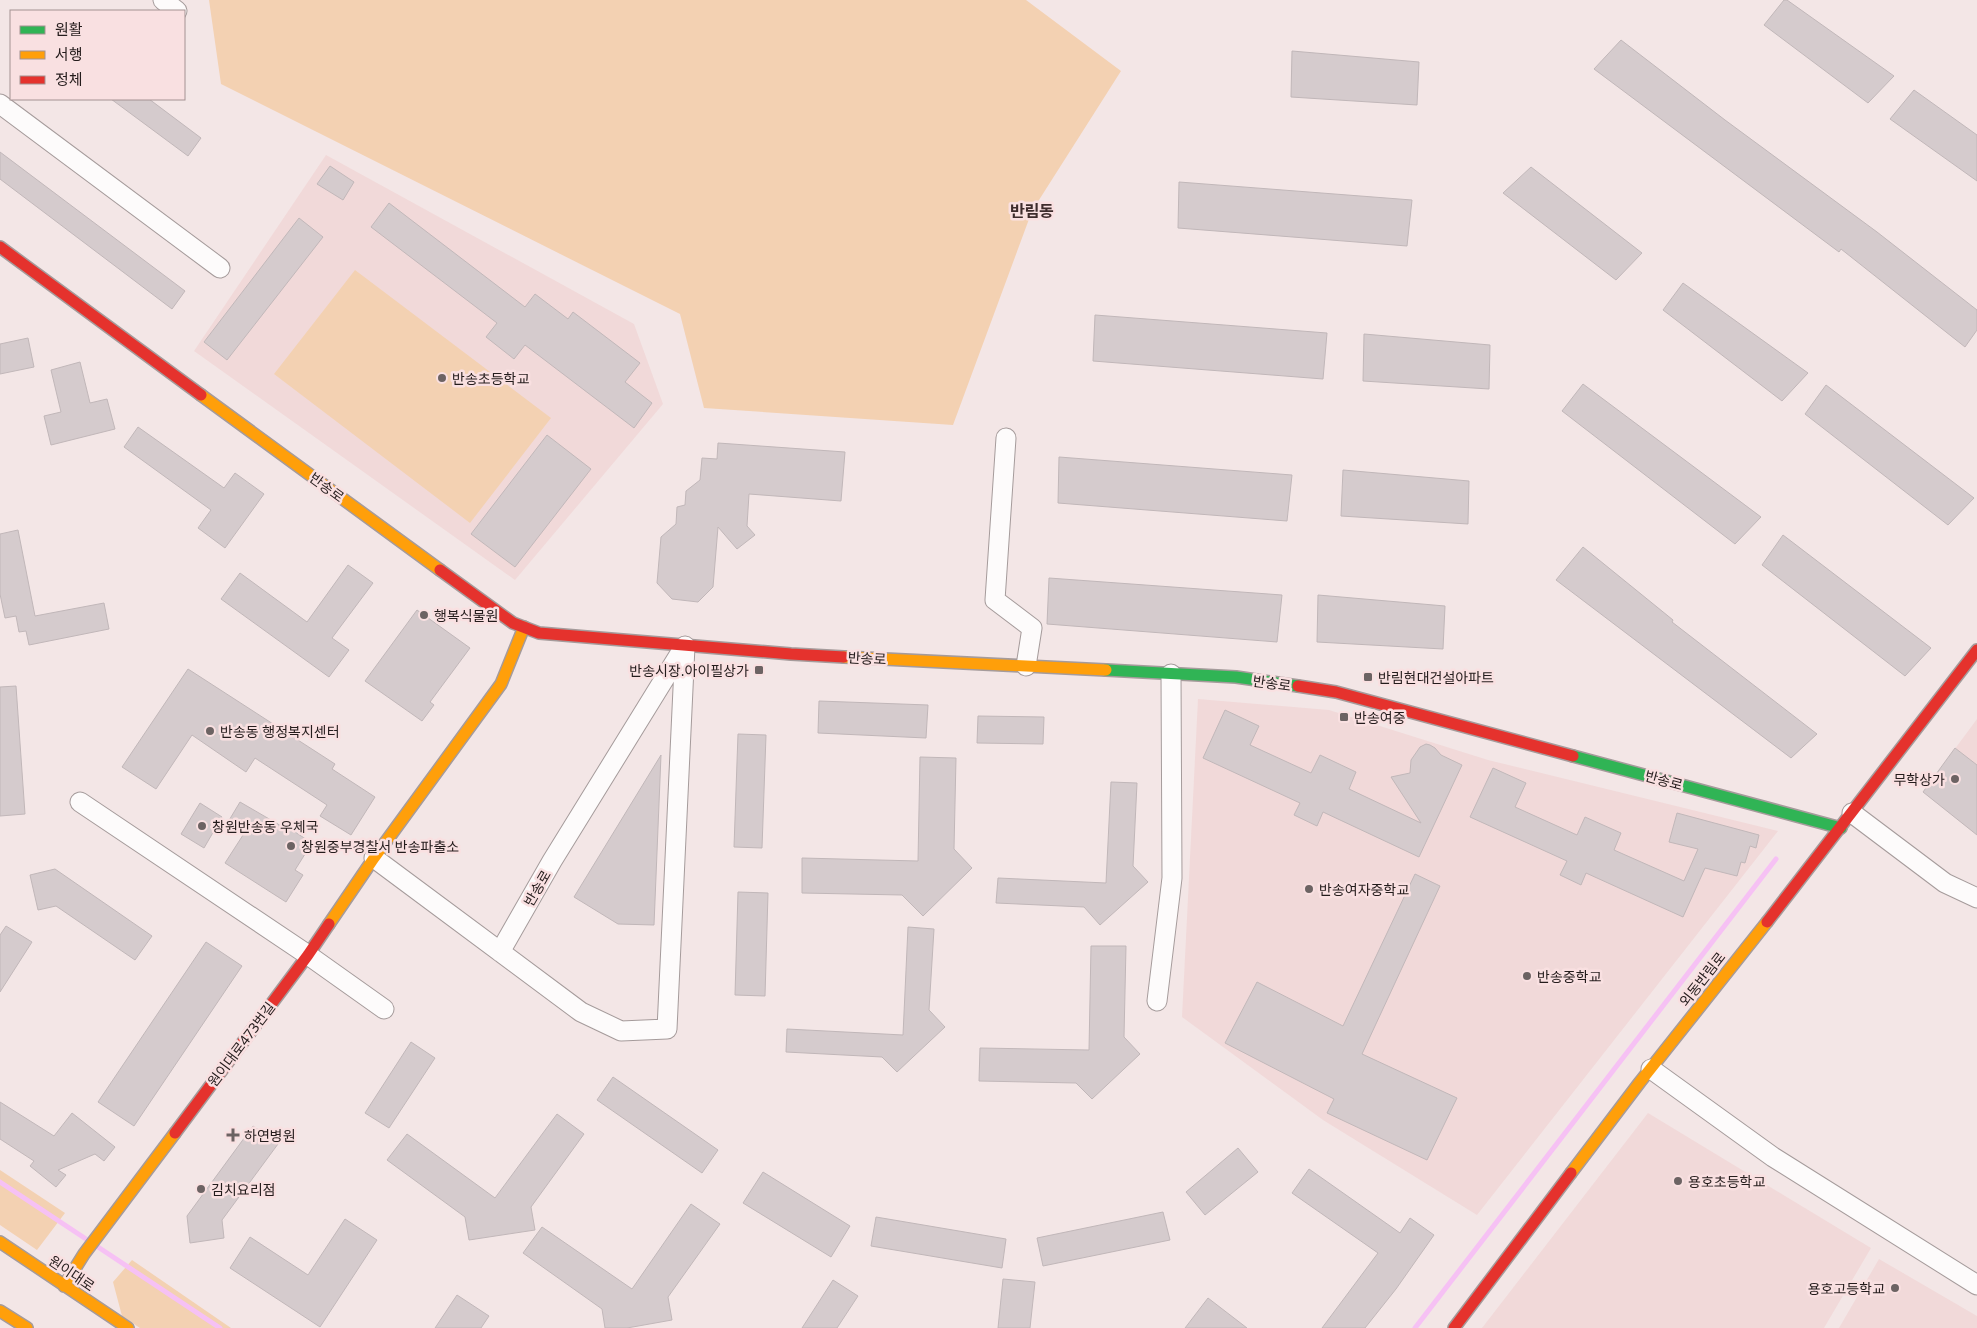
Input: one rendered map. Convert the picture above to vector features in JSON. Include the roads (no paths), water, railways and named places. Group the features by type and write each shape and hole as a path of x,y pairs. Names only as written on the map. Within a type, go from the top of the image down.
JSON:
{"street":[{"path":"0,104 220,268"},
{"name":"반송로","path":"0,247 513,623 539,633 791,654 1236,678 1336,692 1846,820"},
{"path":"1006,438 995,600 1032,628 1026,666"},
{"name":"원이대로473번길","path":"64,1286 84,1254 308,955 374,858 501,684 524,627"},
{"path":"374,858 581,1012 621,1030 667,1029 685,646"},
{"name":"반송로","path":"500,952 557,853 685,646"},
{"name":"외동반림로","path":"1454,1328 1651,1068 1977,650"},
{"path":"1157,1001 1172,878 1171,674"},
{"path":"80,802 308,955 384,1009"},
{"path":"1846,820 1945,883 1977,898"},
{"path":"1651,1068 1773,1157 1977,1285"},
{"name":"원이대로","path":"0,1242 128,1328"},
{"path":"0,1310 27,1328"}],"waterway":[{"path":"1415,1328 1776,859"},
{"path":"0,1182 86,1239"},
{"path":"98,1247 220,1328"}],"place":[{"name":"반송초등학교","path":"442,378"},
{"name":"행복식물원","path":"424,615"},
{"name":"반송시장.아이필상가","path":"759,670"},
{"name":"반림현대건설아파트","path":"1368,677"},
{"name":"반송여중","path":"1344,717"},
{"name":"반송동 행정복지센터","path":"210,731"},
{"name":"무학상가","path":"1955,779"},
{"name":"창원반송동 우체국","path":"202,826"},
{"name":"창원중부경찰서 반송파출소","path":"291,846"},
{"name":"반송여자중학교","path":"1309,889"},
{"name":"반송중학교","path":"1527,976"},
{"name":"하연병원","path":"233,1135"},
{"name":"용호초등학교","path":"1678,1181"},
{"name":"김치요리점","path":"201,1189"},
{"name":"용호고등학교","path":"1895,1288"}],"district":[{"name":"반림동","path":"1032,211"}]}
